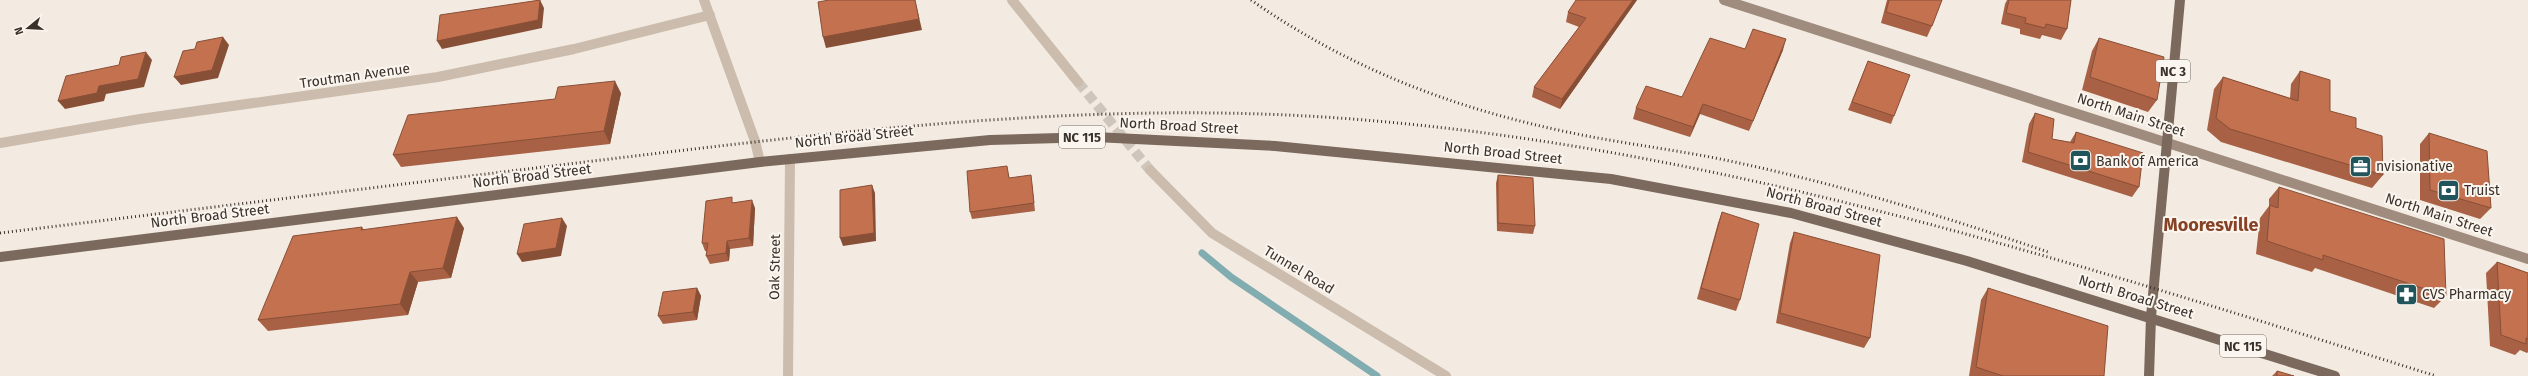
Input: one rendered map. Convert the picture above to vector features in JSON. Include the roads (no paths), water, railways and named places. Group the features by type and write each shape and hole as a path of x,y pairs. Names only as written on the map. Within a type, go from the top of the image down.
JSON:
{"main road":[{"name":"North Main Street","path":"1724,0 2528,259"},
{"name":"NC 3","path":"2149,376 2151,317 2180,0"},
{"name":"North Broad Street","path":"0,257 760,162 990,140 1095,137 1275,146 1611,179 1771,207 1967,261 2151,317 2335,376"}],"street":[{"path":"704,0 755,142 760,162"},
{"path":"1012,0 1078,82"},
{"name":"Troutman Avenue","path":"0,143 140,119 330,94 438,77 574,49 710,15"},
{"name":"Oak Street","path":"788,376 790,159"},
{"name":"Tunnel Road","path":"1150,170 1212,234 1446,376"}],"waterway":[{"path":"1202,253 1231,277 1377,376"}],"tunnel":[{"path":"1078,82 1150,170"}],"railway":[{"path":"1251,0 1289,25 1327,47 1367,67 1448,100 1490,113 1577,134 1679,151 1779,172 1856,192 2048,252"},
{"path":"0,233 706,148 970,121 1147,113 1236,113 1324,117 1467,131 1608,152 1748,180 1887,213 2025,251 2163,291 2436,376"}],"place":[{"name":"Bank of America","path":"2080,161"},
{"name":"nvisionative","path":"2360,166"},
{"name":"Truist","path":"2449,190"},
{"name":"CVS Pharmacy","path":"2407,294"}],"district":[{"name":"Mooresville","path":"2211,225"}]}
